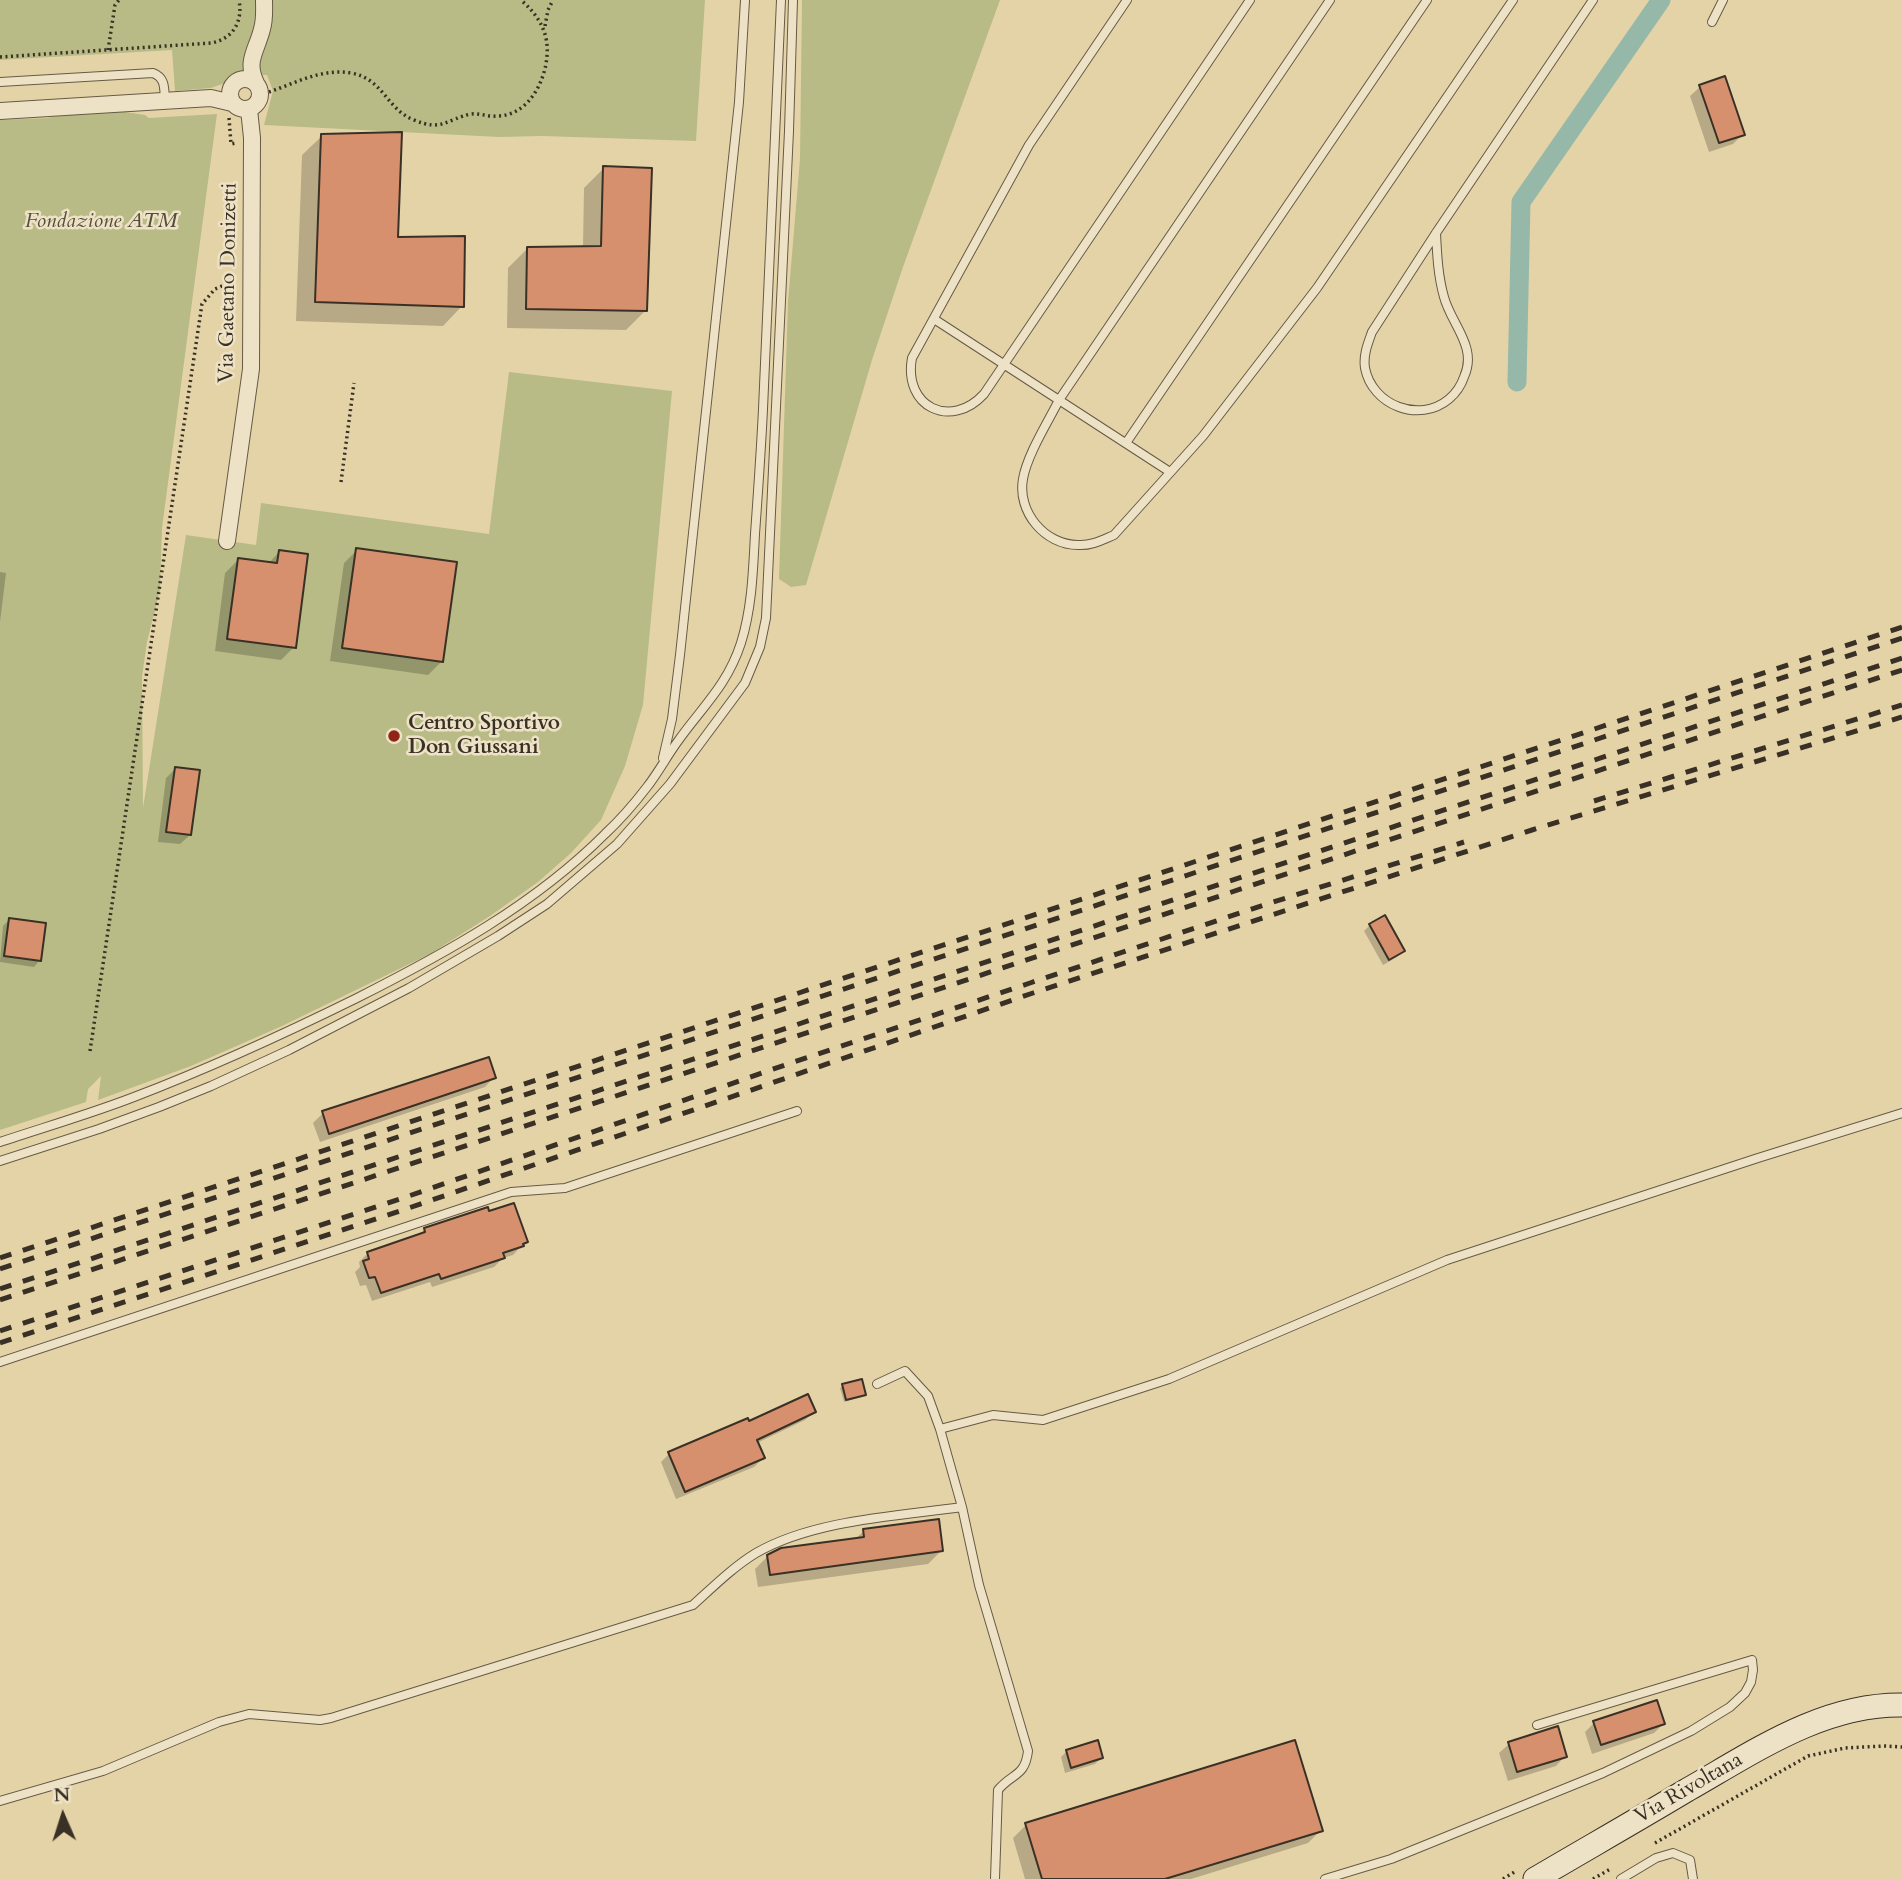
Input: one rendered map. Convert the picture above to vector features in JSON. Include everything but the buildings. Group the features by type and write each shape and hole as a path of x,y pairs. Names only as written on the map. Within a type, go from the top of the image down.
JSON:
{"street":[{"path":"0,111 211,98 232,103 239,109 254,107 260,98 261,88 251,74 251,64 265,18 264,0"},
{"path":"232,103 229,93 233,84 242,79 252,80 261,88"},
{"name":"Via Gaetano Donizetti","path":"226,541 251,369 252,138 249,109"},
{"name":"Via Rivoltana","path":"1535,1879 1752,1752 1800,1728 1848,1711 1872,1706 1902,1705"},
{"name":"Via Rivoltana","path":"1848,1711 1882,1712 1902,1719"}],"lane":[{"path":"661,765 672,719 680,655 739,102 745,0"},
{"path":"0,1142 108,1107 214,1065 302,1025 449,950 525,902 581,858 650,784 691,723 712,699 730,671 747,620 752,587 761,452 781,0"},
{"path":"0,1161 99,1129 211,1086 289,1050 385,1000 498,936 547,904 617,844 670,784 745,684 760,648 766,618 793,0"},
{"path":"1128,0 1029,145 912,358 911,383 917,395 937,410 963,410 975,404 984,394 1250,0"},
{"path":"1330,0 1059,400 1029,461 1023,480 1023,499 1030,517 1042,531 1058,542 1077,545 1097,543 1114,535 1203,436 1317,288 1513,0"},
{"path":"1126,443 1427,0"},
{"path":"1436,233 1439,275 1445,300 1463,337 1468,359 1466,373 1459,388 1448,400 1437,407 1412,411 1387,402 1369,380 1365,366 1366,348 1372,332 1436,233 1593,0"},
{"path":"1712,22 1723,0"},
{"path":"0,82 153,73 159,75 164,82 166,101"},
{"path":"934,319 1171,472"},
{"path":"0,1362 512,1192 565,1188 797,1111"},
{"path":"940,1429 993,1415 1043,1419 1169,1380 1447,1260 1902,1113"},
{"path":"877,1384 905,1371 928,1396 962,1507 979,1586 1028,1751 1027,1762 1019,1774 1005,1782 998,1790 995,1879"},
{"path":"0,1801 103,1771 238,1716 249,1714 320,1720 331,1718 693,1605 724,1576 755,1553 780,1541 809,1532 837,1525 962,1507"},
{"path":"1325,1879 1404,1853 1603,1773 1691,1731 1730,1707 1745,1693 1751,1682 1752,1660 1537,1726"},
{"path":"1621,1879 1656,1858 1673,1853 1690,1860 1690,1878"}],"path":[{"path":"108,50 119,0"},
{"path":"1,56 221,41 231,36 241,15 239,0"},
{"path":"261,88 340,71 369,79 401,114 430,125 444,125 472,114 497,117 509,115 522,108 540,84 546,67 548,48 544,28 533,10 521,0"},
{"path":"544,28 553,0"},
{"path":"90,1051 202,304 215,289 252,273"},
{"path":"341,482 354,383"},
{"path":"1653,1845 1808,1756 1844,1748 1902,1747"},
{"path":"1593,1879 1617,1865"}],"green space":[{"path":"0,0 705,0 696,141 499,137 264,125 273,91 267,75 237,75 211,88 175,91 172,50 0,60"},
{"path":"802,0 1000,0 872,360 806,585 791,587 779,579 788,302 800,159"},
{"name":"Centro Sportivo Don Giussani","path":"98,108 145,115 149,118 217,114 162,528 160,590 147,642 142,677 143,808 186,535 256,545 261,503 489,534 509,372 672,391 643,705 625,766 601,820 571,853 538,882 490,916 430,954 282,1026 191,1066 98,1100 101,1076 88,1089 86,1102 0,1130 0,120 47,118"}],"waterway":[{"path":"1517,382 1521,202 1661,0"}],"railway":[{"path":"0,1258 1902,627"},
{"path":"0,1269 1902,638"},
{"path":"0,1289 1902,658"},
{"path":"0,1300 1902,670"},
{"path":"1594,801 1902,705"},
{"path":"0,1343 400,1211 1033,993 1532,830 1902,717"},
{"path":"0,1331 403,1198 1030,983 1464,842"}],"place":[{"name":"Centro Sportivo Don Giussani","path":"394,736"}],"park label":[{"name":"Fondazione ATM","path":"101,222"}]}
